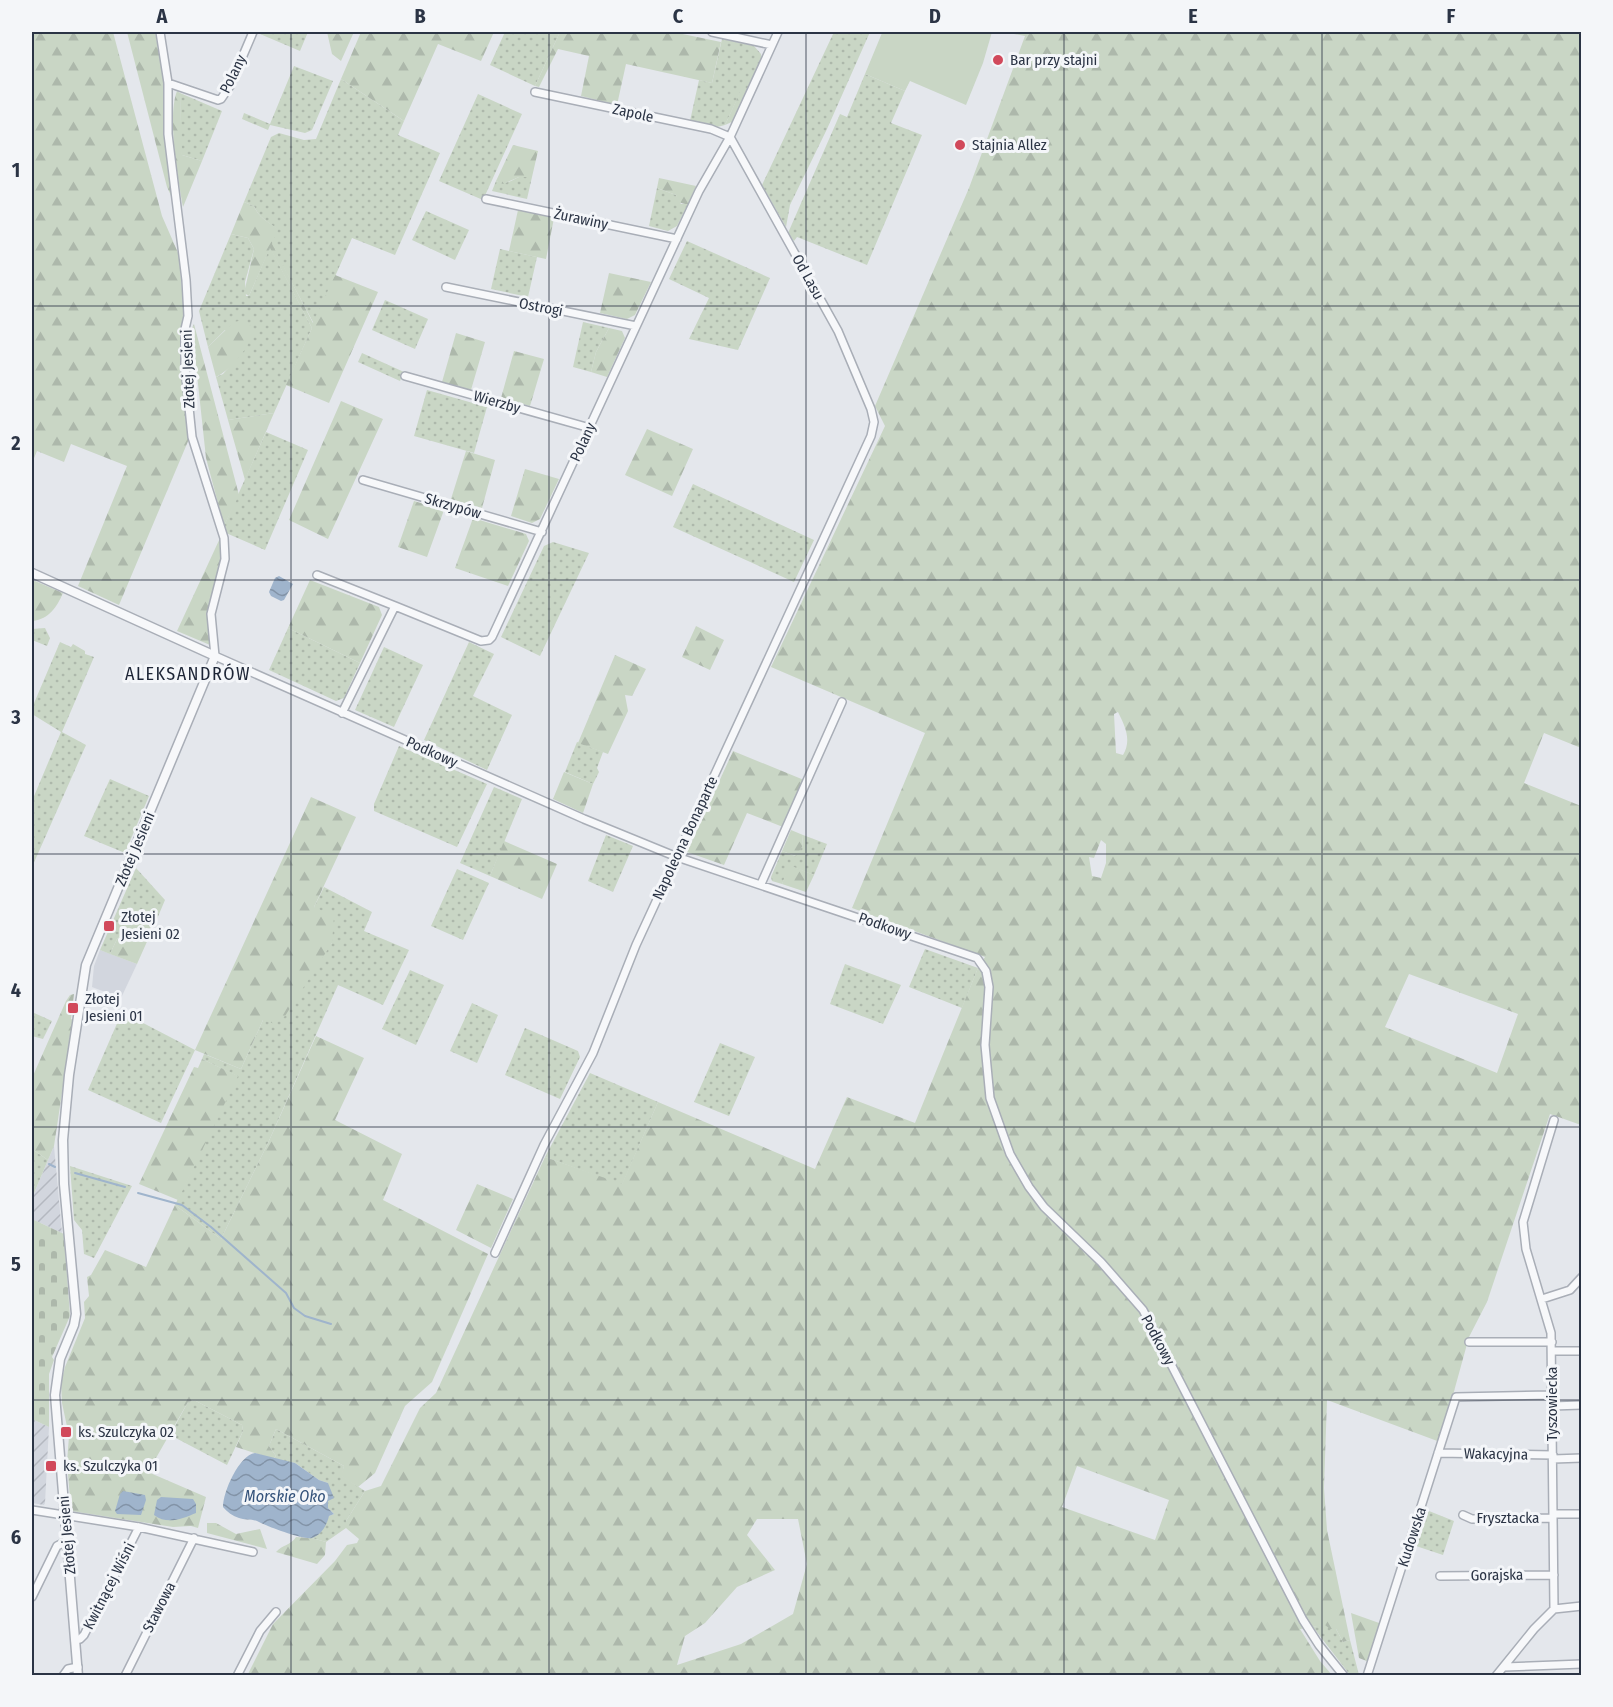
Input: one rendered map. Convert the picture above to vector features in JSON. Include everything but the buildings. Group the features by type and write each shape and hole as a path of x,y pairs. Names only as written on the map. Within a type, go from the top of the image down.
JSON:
{"street":[{"name":"Złotej Jesieni","path":"78,1671 55,1388 60,1359 74,1325 76,1314 64,1184 63,1140 69,1075 86,965 215,656 211,614 226,550 192,437 185,368 185,329 188,316 186,280 168,134 168,83 160,32"},
{"name":"Polany","path":"168,83 218,100 221,99 230,86 253,32"},
{"path":"712,32 771,45"},
{"name":"Polany","path":"395,606 482,640 489,640 492,637 699,191 730,137 777,32"},
{"name":"Zapole","path":"535,92 711,129 730,137"},
{"name":"Od Lasu","path":"730,137 838,331 871,409 874,422"},
{"name":"Żurawiny","path":"486,199 677,239"},
{"name":"Ostrogi","path":"446,287 636,326"},
{"name":"Wierzby","path":"405,376 590,428"},
{"name":"Napoleona Bonaparte","path":"495,1253 544,1145 593,1053 636,945 871,436 874,422"},
{"name":"Skrzypów","path":"363,480 542,532"},
{"name":"Podkowy","path":"32,573 342,713 584,819 677,857 977,958 986,971 989,987 985,1045 990,1098 1010,1154 1029,1187 1044,1207 1101,1262 1143,1310 1303,1620 1319,1645 1344,1676"},
{"path":"317,575 395,606 342,713"},
{"path":"761,884 842,702"},
{"name":"Tyszowiecka","path":"1554,1120 1523,1222 1526,1249 1550,1323 1552,1342 1554,1609"},
{"path":"1542,1299 1570,1290 1581,1278"},
{"path":"1469,1342 1552,1342"},
{"path":"1552,1351 1581,1351"},
{"name":"Kudowska","path":"1367,1676 1456,1397 1552,1395"},
{"path":"1552,1406 1581,1405"},
{"name":"Wakacyjna","path":"1438,1453 1581,1458"},
{"path":"32,1510 139,1527 253,1552"},
{"name":"Frysztacka","path":"1463,1515 1472,1519 1581,1514"},
{"name":"Kwitnącej Wiśni","path":"75,1640 84,1635 139,1527"},
{"name":"Stawowa","path":"124,1676 194,1538"},
{"path":"32,1597 57,1546 68,1543"},
{"name":"Gorajska","path":"1440,1576 1554,1575"},
{"path":"1496,1676 1534,1629 1554,1609 1581,1606"},
{"path":"237,1676 260,1631 276,1612"},
{"path":"1504,1666 1581,1664"},
{"path":"63,1676 68,1669 78,1671"}],"shaded area":[{"path":"100,950 137,964 121,998 92,987 94,966"},
{"path":"54,1146 62,1233 32,1219 32,1198"},
{"path":"32,1419 49,1427 44,1505 32,1503"}],"green space":[{"path":"32,32 113,32 162,216 179,255 184,315 181,339 189,439 119,605 78,586 127,466 71,444 64,462 37,451 32,463"},
{"path":"127,32 155,32 165,87 166,130 173,200 167,187"},
{"path":"261,32 308,32 300,51 260,34"},
{"path":"327,32 354,32 341,61 332,54"},
{"path":"361,32 494,32 481,61 438,44 404,121 341,79"},
{"path":"505,32 560,32 535,86 490,65"},
{"path":"560,32 673,32 721,42 712,83 626,64 617,105 581,96 589,56 558,49 539,87 535,86"},
{"path":"834,32 870,32 790,205 786,227 762,185"},
{"path":"992,32 983,63 966,105 910,81 905,91 865,74 882,33"},
{"path":"1003,32 1581,32 1581,748 1544,733 1524,783 1581,806 1581,1125 1550,1114 1487,1302 1469,1337 1440,1442 1327,1400 1324,1488 1327,1530 1350,1640 1343,1642 1336,1629 1330,1629 1325,1625 1300,1629 1320,1661 1332,1675 247,1676 273,1624 335,1561 347,1545 357,1543 359,1539 346,1528 346,1521 365,1491 381,1486 420,1408 436,1393 545,1157 622,1184 658,1102 815,1169 847,1097 915,1123 978,968 985,957 852,908 925,733 771,667 885,426 875,406 969,188 1025,36","holes":["1118,712 1127,733 1127,744 1123,755 1116,753 1114,714","1101,840 1106,844 1106,863 1101,878 1092,876 1089,857 1094,858","1409,974 1518,1014 1497,1073 1385,1027","1077,1466 1169,1500 1155,1540 1062,1507","757,1519 798,1519 807,1564 793,1614 741,1644 677,1665 685,1636 705,1623 737,1587 775,1570 747,1535"]},
{"path":"722,39 754,46 761,54 762,60 747,93 741,91 725,125 717,127 690,121 699,80 712,83"},
{"path":"294,66 333,81 312,130 305,133 270,125 268,130 242,119 244,113 270,124"},
{"path":"865,74 905,91 891,123 922,135 867,265 797,237 794,241 788,233 840,114 847,117"},
{"path":"341,79 404,121 398,135 440,153 395,255 352,238 314,324 271,244 277,229 261,216 254,206 244,202 271,137 279,133 304,140 316,139"},
{"path":"741,90 747,93 734,121 725,125"},
{"path":"177,91 180,93 182,155 202,161 183,207 173,131 174,102"},
{"path":"180,93 222,111 202,161 182,155"},
{"path":"478,94 522,114 483,200 439,181"},
{"path":"513,145 538,151 532,177 519,177 503,184 496,181"},
{"path":"519,177 532,177 527,199 492,191 496,181 506,183"},
{"path":"659,178 696,186 688,204 680,202 676,195 657,188"},
{"path":"657,188 676,195 681,204 688,204 677,226 668,231 649,226"},
{"path":"244,202 254,206 267,222 278,229 272,244 313,323 335,275 378,292 329,403 286,385 312,328 270,248 249,296 244,293 254,249 248,238 231,234"},
{"path":"518,210 554,218 546,259 509,251"},
{"path":"426,211 469,230 455,260 412,240"},
{"path":"231,234 248,238 254,249 245,282 246,296 249,296 270,247 312,328 274,413 228,420 216,377 223,374 244,350 225,330 208,347 199,311"},
{"path":"687,241 770,278 738,350 689,339 709,298 669,279"},
{"path":"500,249 537,257 528,297 491,289"},
{"path":"609,273 651,282 635,315 627,319 600,313"},
{"path":"385,300 428,319 415,349 372,330"},
{"path":"243,320 250,324 250,340 232,365 216,377 208,347 234,322"},
{"path":"583,322 609,328 596,352 591,372 573,367"},
{"path":"194,324 239,495 224,526 206,458 192,328"},
{"path":"609,328 622,331 625,338 607,377 591,372 596,352"},
{"path":"456,333 485,342 471,390 442,382"},
{"path":"514,351 544,359 530,406 501,398"},
{"path":"362,353 404,372 400,381 358,362"},
{"path":"427,390 487,407 474,453 414,436"},
{"path":"341,401 383,419 328,539 289,520"},
{"path":"274,413 245,480 228,420"},
{"path":"647,429 693,449 672,496 625,475"},
{"path":"266,432 308,450 265,550 226,533 224,526"},
{"path":"466,451 495,460 482,508 451,499"},
{"path":"525,469 559,479 540,519 532,523 511,516"},
{"path":"693,484 814,540 794,582 673,527"},
{"path":"414,501 444,510 427,557 398,547"},
{"path":"473,518 526,534 529,541 508,586 455,568"},
{"path":"221,536 221,560 208,616 210,645 177,631"},
{"path":"553,542 589,553 540,656 501,637 544,546"},
{"path":"310,580 379,607 382,615 360,663 288,628"},
{"path":"35,581 63,593 52,612 44,618 33,621 32,582"},
{"path":"696,626 724,640 710,670 682,657"},
{"path":"45,628 50,638 47,646 32,640 32,629"},
{"path":"288,628 360,663 344,698 336,701 269,670"},
{"path":"60,642 71,647 73,644 85,651 85,654 94,657 62,732 86,745 32,867 32,801 61,732 32,714 32,708"},
{"path":"469,642 494,654 473,696 512,715 487,770 424,740"},
{"path":"384,647 423,665 394,727 355,710"},
{"path":"615,655 646,669 632,696 625,695 628,711 608,754 578,743"},
{"path":"577,742 603,752 597,768 599,772 593,784 565,772"},
{"path":"399,746 487,784 457,847 374,811 374,804"},
{"path":"733,751 804,780 783,827 747,813 724,865 687,852"},
{"path":"564,772 593,784 583,813 553,799"},
{"path":"110,779 149,796 125,853 84,836"},
{"path":"494,787 522,799 490,876 460,863"},
{"path":"311,797 356,817 314,907 334,916 332,943 285,1016 275,1024 263,1020 241,1069 195,1050"},
{"path":"791,830 803,835 802,847 796,856 782,851"},
{"path":"606,835 633,846 613,892 588,881"},
{"path":"803,835 827,844 814,875 790,866 782,884 772,881 771,877 782,851 795,856 802,847"},
{"path":"504,841 557,864 542,899 490,876"},
{"path":"789,865 814,875 806,892 782,884"},
{"path":"136,868 165,900 154,926 138,919 117,939 110,954 100,950"},
{"path":"457,869 489,883 463,940 431,926"},
{"path":"324,887 372,912 364,931 409,950 383,1005 338,985 268,1143 221,1239 175,1205 237,1076 202,1059 204,1054 241,1069 263,1020 332,943 332,931 314,907"},
{"path":"138,919 154,926 137,964 110,954 117,939"},
{"path":"925,949 978,968 962,1008 909,987"},
{"path":"845,964 901,985 883,1024 830,1004"},
{"path":"410,970 444,985 416,1045 382,1029"},
{"path":"74,994 71,1019 73,1020 54,1146 48,1160 32,1149 32,1078 66,1001 70,995"},
{"path":"472,1003 498,1015 477,1063 450,1051"},
{"path":"32,1012 52,1021 43,1039 32,1036"},
{"path":"122,1012 195,1050 161,1123 88,1090"},
{"path":"525,1028 578,1051 580,1057 560,1099 505,1075"},
{"path":"316,1036 364,1058 335,1120 402,1154 383,1200 488,1254 432,1382 405,1406 375,1473 358,1487 341,1476 344,1466 276,1429 269,1446 276,1456 273,1459 236,1447 243,1431 242,1425 194,1400 188,1402 148,1472 206,1497 198,1528 173,1527 71,1511 67,1462 69,1436 62,1403 61,1383 85,1318 84,1302 89,1296 87,1277 91,1275 105,1250 146,1267 175,1205 221,1239 268,1143"},
{"path":"720,1043 755,1057 729,1116 694,1102"},
{"path":"202,1059 238,1076 178,1200 139,1184 194,1067 198,1068"},
{"path":"590,1073 658,1102 622,1185 545,1157"},
{"path":"32,1149 48,1160 32,1198"},
{"path":"70,1166 132,1186 94,1258 84,1254 82,1230 74,1220"},
{"path":"477,1184 513,1199 491,1248 456,1230"},
{"path":"32,1219 64,1234 70,1316 52,1357 54,1360 49,1374 49,1427 32,1419"},
{"path":"194,1400 242,1425 243,1431 227,1465 170,1435 188,1402"},
{"path":"276,1429 344,1466 342,1476 365,1491 346,1521 346,1528 326,1542 312,1538 319,1533 329,1516 334,1514 328,1508 328,1483 319,1480 295,1463 273,1459 276,1456 269,1446"},
{"path":"1424,1509 1454,1521 1443,1555 1413,1545"},
{"path":"207,1523 216,1523 236,1534 260,1529 267,1549 207,1533"},
{"path":"296,1537 326,1542 325,1555 317,1564 276,1552"},
{"path":"1351,1613 1382,1624 1369,1662 1359,1658"},
{"path":"1325,1624 1336,1629 1343,1642 1350,1640 1359,1675 1350,1675 1313,1627"}],"water":[{"path":"279,576 293,584 284,600 281,601 271,596 269,592 275,578"},
{"name":"Morskie Oko","path":"255,1453 295,1463 319,1480 328,1483 334,1498 328,1501 328,1508 334,1514 329,1516 319,1534 312,1538 293,1535 257,1521 241,1519 223,1507 233,1475 243,1460"},
{"path":"123,1491 145,1495 146,1500 141,1515 117,1514 115,1511"},
{"path":"161,1497 193,1499 196,1504 196,1513 175,1520 159,1518 154,1515 157,1500"}],"waterway":[{"path":"49,1164 55,1167"},
{"path":"75,1173 125,1187"},
{"path":"138,1193 182,1205 211,1227 286,1293 294,1308 305,1316 331,1324"}],"place":[{"name":"Bar przy stajni","path":"998,60"},
{"name":"Stajnia Allez","path":"960,145"},
{"name":"Złotej Jesieni 02","path":"109,926"},
{"name":"Złotej Jesieni 01","path":"73,1008"},
{"name":"ks. Szulczyka 02","path":"66,1432"},
{"name":"ks. Szulczyka 01","path":"51,1466"}],"district":[{"name":"ALEKSANDRÓW","path":"188,674"}]}
